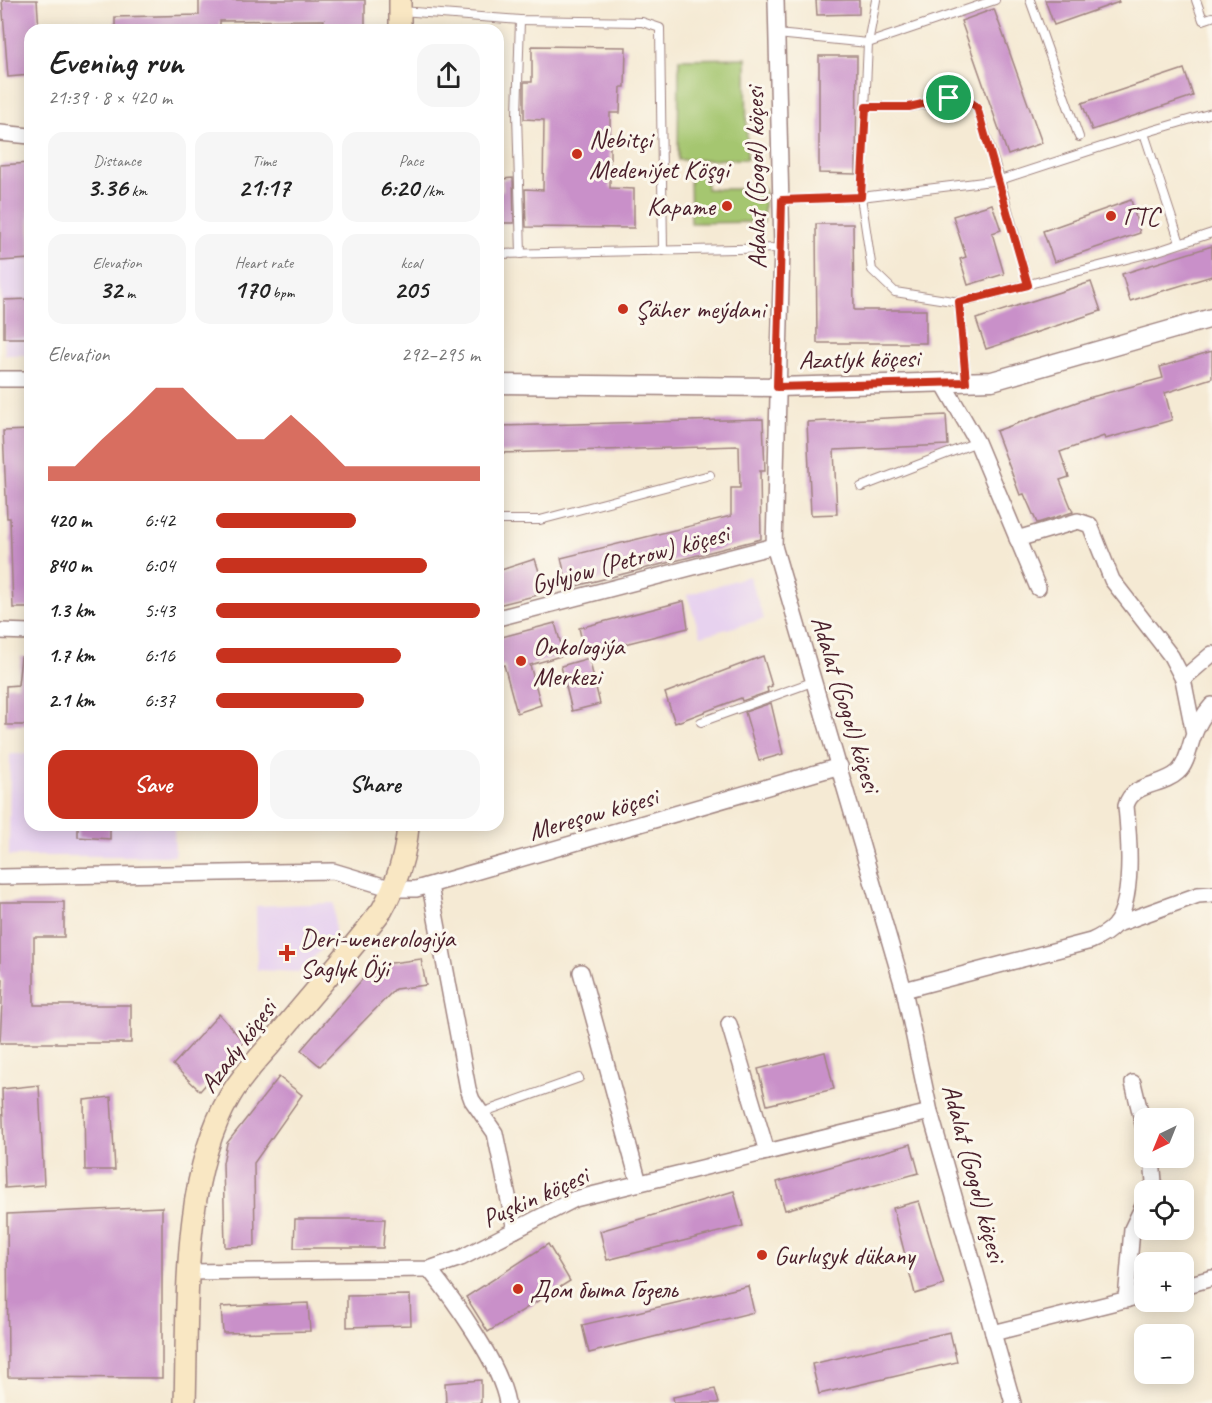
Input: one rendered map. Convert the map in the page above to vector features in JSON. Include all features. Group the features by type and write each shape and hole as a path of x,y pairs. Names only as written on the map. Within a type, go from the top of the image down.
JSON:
{"main road":[{"name":"Azady köçesi","path":"185,1403 190,1272 202,1165 216,1122 244,1076 368,928 393,889 403,862 407,831"}],"street":[{"name":"Adalat (Gogol) köçesi","path":"776,0 783,248 777,387 774,546 904,990 930,1112 1013,1403"},
{"path":"0,133 24,135"},
{"name":"Azatlyk köçesi","path":"504,384 777,387 992,381 1212,318"},
{"path":"0,379 24,379"},
{"path":"943,383 977,442 1038,588"},
{"path":"1017,539 1077,521 1090,525 1112,580 1171,656 1183,679 1194,734"},
{"name":"Gylyjow (Petrow) köçesi","path":"504,616 774,546"},
{"path":"0,631 24,632"},
{"path":"1183,679 1212,654"},
{"path":"1115,925 1121,915 1129,876 1126,806 1128,798 1133,792 1174,776 1181,769 1194,734 1212,705"},
{"name":"Mereşow köçesi","path":"0,877 333,871 403,891 430,886 840,766"},
{"path":"430,886 468,1089 495,1133 515,1230"},
{"path":"904,990 1091,941 1115,925 1198,895 1212,894"},
{"path":"581,972 639,1183"},
{"path":"729,1024 767,1152"},
{"path":"1133,1083 1139,1108"},
{"name":"Puşkin köçesi","path":"190,1272 429,1269 461,1258 575,1199 930,1112"},
{"path":"1126,1300 1134,1225"},
{"path":"429,1269 494,1366 505,1389 507,1403"},
{"path":"1194,1283 1212,1278"},
{"path":"993,1333 1134,1298"}],"lane":[{"path":"876,0 868,43 861,197 872,270 895,292 959,302 1212,233"},
{"path":"777,34 868,43 995,0"},
{"path":"1030,0 1079,138"},
{"path":"1196,0 1203,20 1212,17"},
{"path":"400,14 520,20 642,22 660,28 663,251"},
{"path":"520,20 517,114 521,254"},
{"path":"866,107 909,107 965,98 977,107 1000,180 1028,285"},
{"path":"782,200 861,197 1000,180 1212,113"},
{"path":"1144,133 1180,243"},
{"path":"504,254 783,248"},
{"path":"959,302 966,382"},
{"path":"861,487 977,442"},
{"path":"504,520 540,520 710,476"},
{"path":"701,722 815,681"},
{"path":"481,1113 579,1078"}],"shaded area":[{"path":"24,163 24,355 5,355 0,279 0,165"},
{"path":"749,576 764,619 701,636 687,595"},
{"path":"10,754 24,754 24,831 174,831 175,856 9,856"},
{"name":"Deri-wenerologiýa Saglyk Öýi","path":"334,903 335,936 299,972 257,970 256,906"}],"green space":[{"path":"746,58 747,159 678,160 679,59"},
{"name":"Карате","path":"690,175 706,175 707,189 764,189 764,222 691,223"}],"building":[{"path":"2,0 37,0 39,24 24,24 24,76 8,77"},
{"path":"199,0 365,0 365,24 324,24 324,20 220,21 220,24 115,24 115,17 199,15"},
{"path":"816,0 859,0 859,14 817,15"},
{"path":"1045,0 1118,0 1119,2 1054,25"},
{"path":"994,9 1042,143 1008,155 961,21"},
{"name":"Nebitçi Medeniýet Köşgi","path":"532,46 626,47 625,87 621,87 620,113 610,113 610,188 634,189 634,228 526,227 525,189 543,190 544,120 524,119 524,82 532,82"},
{"path":"819,56 857,56 856,174 819,173"},
{"path":"1184,69 1193,96 1092,130 1082,103"},
{"path":"24,163 24,259 0,261 0,165"},
{"path":"513,178 514,223 504,223 504,179"},
{"name":"ГТС","path":"1131,200 1140,233 1054,262 1043,231"},
{"path":"992,204 1001,230 992,233 1004,274 968,285 960,259 966,257 953,216"},
{"path":"816,224 853,224 854,310 926,310 926,343 817,343"},
{"path":"1212,246 1212,276 1130,301 1122,274"},
{"path":"1091,282 1101,311 986,349 976,319"},
{"path":"24,299 24,338 4,338 4,300"},
{"path":"1212,351 1212,378 1165,393 1172,420 1105,439 1104,436 1060,452 1069,477 1060,480 1073,512 1037,523 1024,494 1020,495 996,431 1088,398 1163,378 1160,367"},
{"path":"946,415 948,445 834,450 837,514 811,515 807,422"},
{"path":"763,419 765,471 760,471 761,539 568,588 561,558 731,516 731,488 740,488 739,446 504,453 504,426"},
{"path":"24,430 24,608 13,608 10,518 7,518 3,431"},
{"path":"535,559 546,593 504,604 504,569"},
{"path":"684,601 688,628 585,654 579,628"},
{"path":"555,623 564,655 530,665 541,705 517,713 504,665 504,636"},
{"path":"763,656 772,686 767,688 768,692 742,701 741,698 675,723 665,693"},
{"path":"21,657 24,657 24,725 6,725 6,686 18,685"},
{"path":"589,658 600,704 572,711 561,666"},
{"path":"771,703 783,754 759,761 745,712"},
{"path":"78,831 110,831 110,839 78,837"},
{"path":"0,902 64,902 64,937 34,937 34,1005 131,1005 131,1043 0,1043 3,979 0,979"},
{"path":"421,959 426,985 395,989 320,1066 301,1050 366,975 384,964"},
{"path":"219,1014 244,1042 200,1091 173,1065"},
{"path":"825,1052 834,1089 767,1105 758,1069"},
{"path":"279,1077 302,1095 254,1163 255,1246 225,1247 223,1163 227,1143"},
{"path":"39,1085 44,1185 5,1188 2,1089"},
{"path":"111,1097 115,1170 85,1170 84,1100"},
{"path":"911,1144 919,1173 785,1210 777,1182"},
{"path":"734,1191 743,1226 607,1260 600,1231"},
{"path":"919,1201 944,1285 915,1294 893,1208"},
{"path":"162,1207 162,1378 8,1377 7,1214"},
{"path":"295,1219 385,1219 383,1248 294,1248"},
{"name":"Дом быта Гозель","path":"548,1244 570,1281 488,1332 466,1297"},
{"path":"748,1286 754,1312 589,1353 582,1325"},
{"path":"410,1295 411,1325 347,1327 347,1296"},
{"path":"308,1303 310,1331 223,1333 221,1307"},
{"path":"950,1332 957,1362 819,1394 812,1364"},
{"path":"481,1380 481,1403 446,1403 445,1383"},
{"path":"715,1389 719,1403 674,1403 673,1397"}],"place":[{"name":"Nebitçi Medeniýet Köşgi","path":"577,154"},
{"name":"Карате","path":"727,206"},
{"name":"ГТС","path":"1111,216"},
{"name":"Şäher meýdani","path":"623,309"},
{"name":"Onkologiýa Merkezi","path":"521,661"},
{"name":"Deri-wenerologiýa Saglyk Öýi","path":"287,953"},
{"name":"Gurluşyk dükany","path":"762,1255"},
{"name":"Дом быта Гозель","path":"518,1289"}],"route":[{"path":"949,98 965,98 977,107 1000,180 1028,285 959,302 966,382 777,387 783,248 782,200 861,197 866,107 909,107 949,98"}]}
